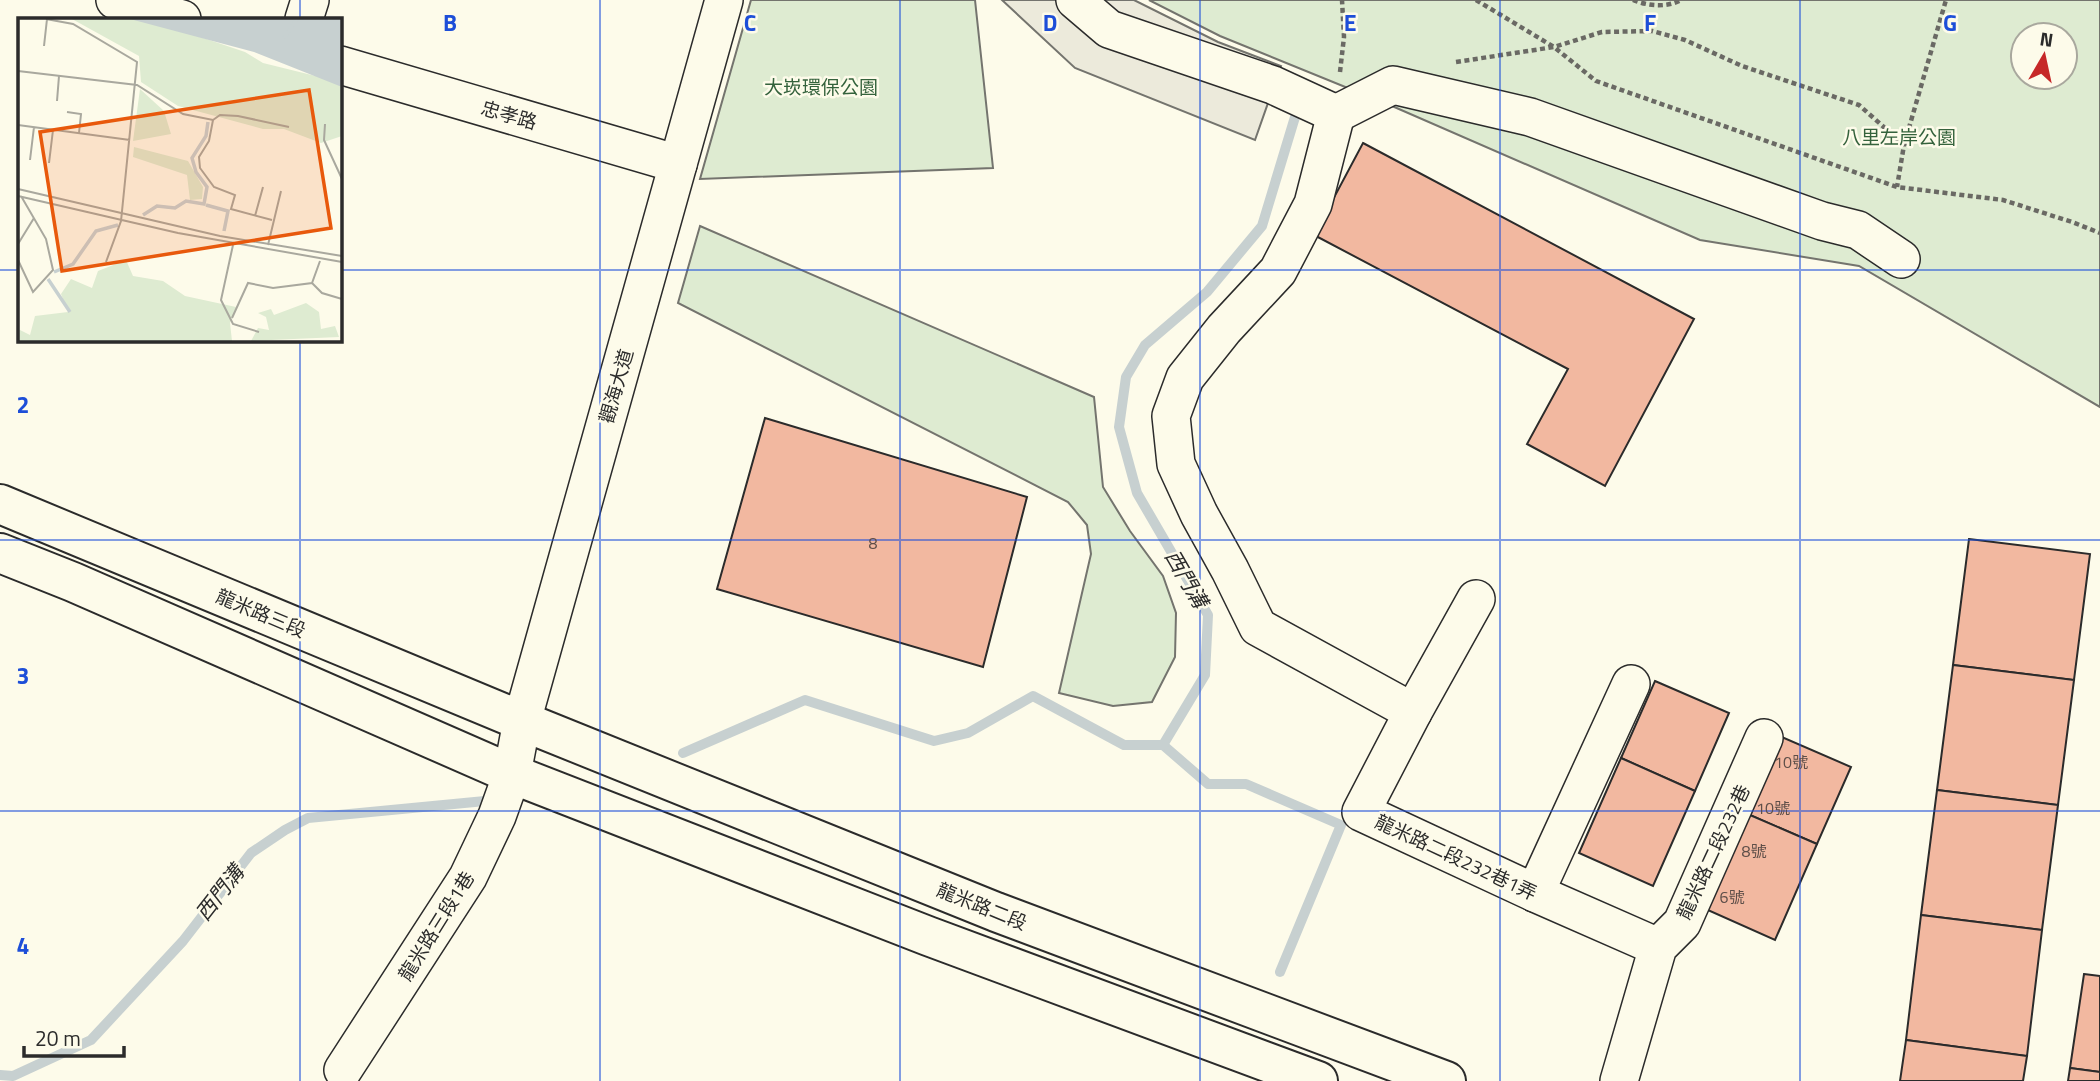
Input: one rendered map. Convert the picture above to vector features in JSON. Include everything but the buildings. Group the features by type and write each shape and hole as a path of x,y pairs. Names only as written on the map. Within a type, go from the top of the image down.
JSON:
{"main road":[{"name":"龍米路三段","path":"0,504 522,721"},
{"path":"0,553 98,593 512,774 982,956 1318,1081"},
{"name":"龍米路二段","path":"522,721 996,912 1446,1081"},
{"path":"982,956 996,912"}],"street":[{"path":"96,18 102,0"},
{"path":"115,0 178,18"},
{"path":"304,18 310,0"},
{"name":"觀海大道","path":"512,774 522,721 724,0"},
{"path":"1075,0 1109,29 1273,85 1336,114"},
{"name":"忠孝路","path":"341,65 678,164"},
{"path":"1476,598 1413,712 1258,627 1175,464 1171,416 1185,378 1224,329 1278,271 1313,204 1336,114 1393,85 1530,117 1822,220 1858,230 1901,259"},
{"path":"1535,893 1632,684"},
{"name":"龍米路二段232巷1弄","path":"1413,712 1361,812 1658,947"},
{"name":"龍米路二段232巷","path":"1619,1081 1658,947 1682,923 1764,738"},
{"name":"龍米路三段1巷","path":"343,1070 468,877 497,816 512,774"}],"path":[{"path":"1336,114 1344,37 1342,0"},
{"path":"1476,0 1554,47 1596,80 1897,187 2003,201 2100,233"},
{"path":"1633,0 1659,6 1681,0"},
{"path":"1897,187 1904,145 1946,0"},
{"path":"1446,64 1554,47 1602,32 1652,31 1685,40 1742,66 1859,105 1904,145"}],"green space":[{"name":"大崁環保公園","path":"751,0 975,0 993,168 700,179"},
{"name":"八里左岸公園","path":"1149,0 2100,0 2100,407 1859,266 1700,240 1392,106 1220,36"},
{"path":"700,226 1094,397 1103,487 1130,531 1163,576 1176,613 1175,657 1152,702 1113,706 1059,693 1091,554 1087,525 1068,502 678,303"}],"shaded area":[{"path":"1002,0 1134,0 1218,42 1281,66 1255,140 1075,68"}],"waterway":[{"name":"西門溝","path":"683,753 805,700 934,741 968,733 1033,696 1124,745 1163,745 1205,675 1208,615 1137,493 1119,427 1126,377 1145,345 1207,292 1262,226 1295,117"},
{"path":"1163,745 1208,784 1246,784 1341,825 1280,972"},
{"name":"西門溝","path":"0,1075 13,1076 91,1040 183,941 251,853 285,830 308,818 485,801"}]}
